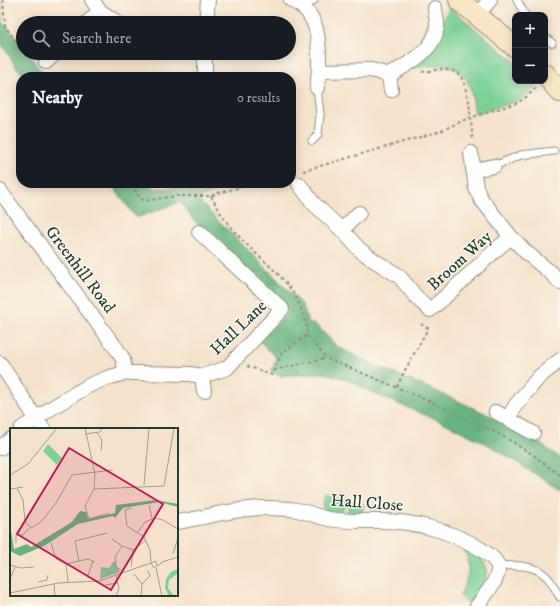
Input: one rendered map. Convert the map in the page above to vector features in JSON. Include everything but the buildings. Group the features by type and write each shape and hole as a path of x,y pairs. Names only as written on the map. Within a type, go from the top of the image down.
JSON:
{"street":[{"path":"207,16 208,0"},
{"path":"291,0 309,4 310,14 316,27 319,44 319,71 317,88"},
{"path":"459,0 512,44"},
{"path":"477,15 490,0"},
{"path":"91,16 96,6 109,16"},
{"path":"319,71 371,70 389,75 422,54 434,40 437,24 435,8"},
{"path":"205,60 205,72"},
{"path":"389,75 391,90"},
{"path":"546,84 560,92"},
{"path":"471,153 476,188 481,199 511,237 560,282"},
{"path":"474,170 494,166"},
{"path":"300,178 314,204 342,230 359,213"},
{"name":"Greenhill Road","path":"0,191 116,348 122,359 125,373"},
{"name":"Broom Way","path":"342,230 360,250 399,276 418,299 430,310 511,237"},
{"name":"Hall Lane","path":"25,428 39,424 88,386 107,378 125,373 190,374 202,376 227,368 282,309 199,232"},
{"path":"533,433 502,415 515,406 539,377 560,360"},
{"path":"0,363 39,424"},
{"name":"Hall Lane","path":"202,376 204,391"},
{"path":"0,448 10,439"},
{"name":"Hall Close","path":"178,522 263,508 298,510 328,519 357,522 382,521 407,523 453,535 493,557 498,566"},
{"path":"477,606 495,581 498,574 498,566"}],"lane":[{"path":"517,0 523,12"},
{"path":"548,40 552,43"},
{"path":"312,140 318,135 320,114 317,88"},
{"path":"494,166 521,155 554,151"},
{"path":"498,566 515,565 535,570 546,576 560,597"}],"path":[{"path":"3,0 5,26 16,41"},
{"path":"404,66 407,72 427,72 443,68 457,72 463,80 466,88 471,117 473,144 471,153"},
{"path":"300,178 441,131 471,117 518,103 538,84"},
{"path":"135,188 136,192 144,201 176,196 211,196 238,188"},
{"path":"211,196 220,215 235,233 284,280 299,301 308,328 307,335 281,354 272,375 247,366 231,372 227,368"},
{"path":"397,387 405,368 417,351 428,328 421,324"},
{"path":"307,335 326,358 427,400 500,435 532,454 560,475"},
{"path":"274,370 326,358"}],"green space":[{"path":"0,0 2,22 16,37 16,60 33,60 43,72 20,72 0,41"},
{"path":"449,7 512,60 512,84 538,84 517,101 475,114 472,95 466,79 457,70 446,65 408,68 442,26"},
{"path":"115,188 208,188 214,192 197,199 302,304 309,324 315,324 338,347 372,364 491,416 541,444 560,458 560,490 491,446 445,423 377,395 348,380 323,373 281,376 271,372 276,358 259,340 289,312 202,230 180,202 136,218"},
{"path":"325,495 346,500 340,516 325,511 323,507"},
{"path":"350,501 364,505 360,517 346,517"},
{"path":"412,529 456,542 477,554 484,562 487,571 486,580 470,604 460,596 468,575 468,564 465,552 452,544 411,532"}]}
